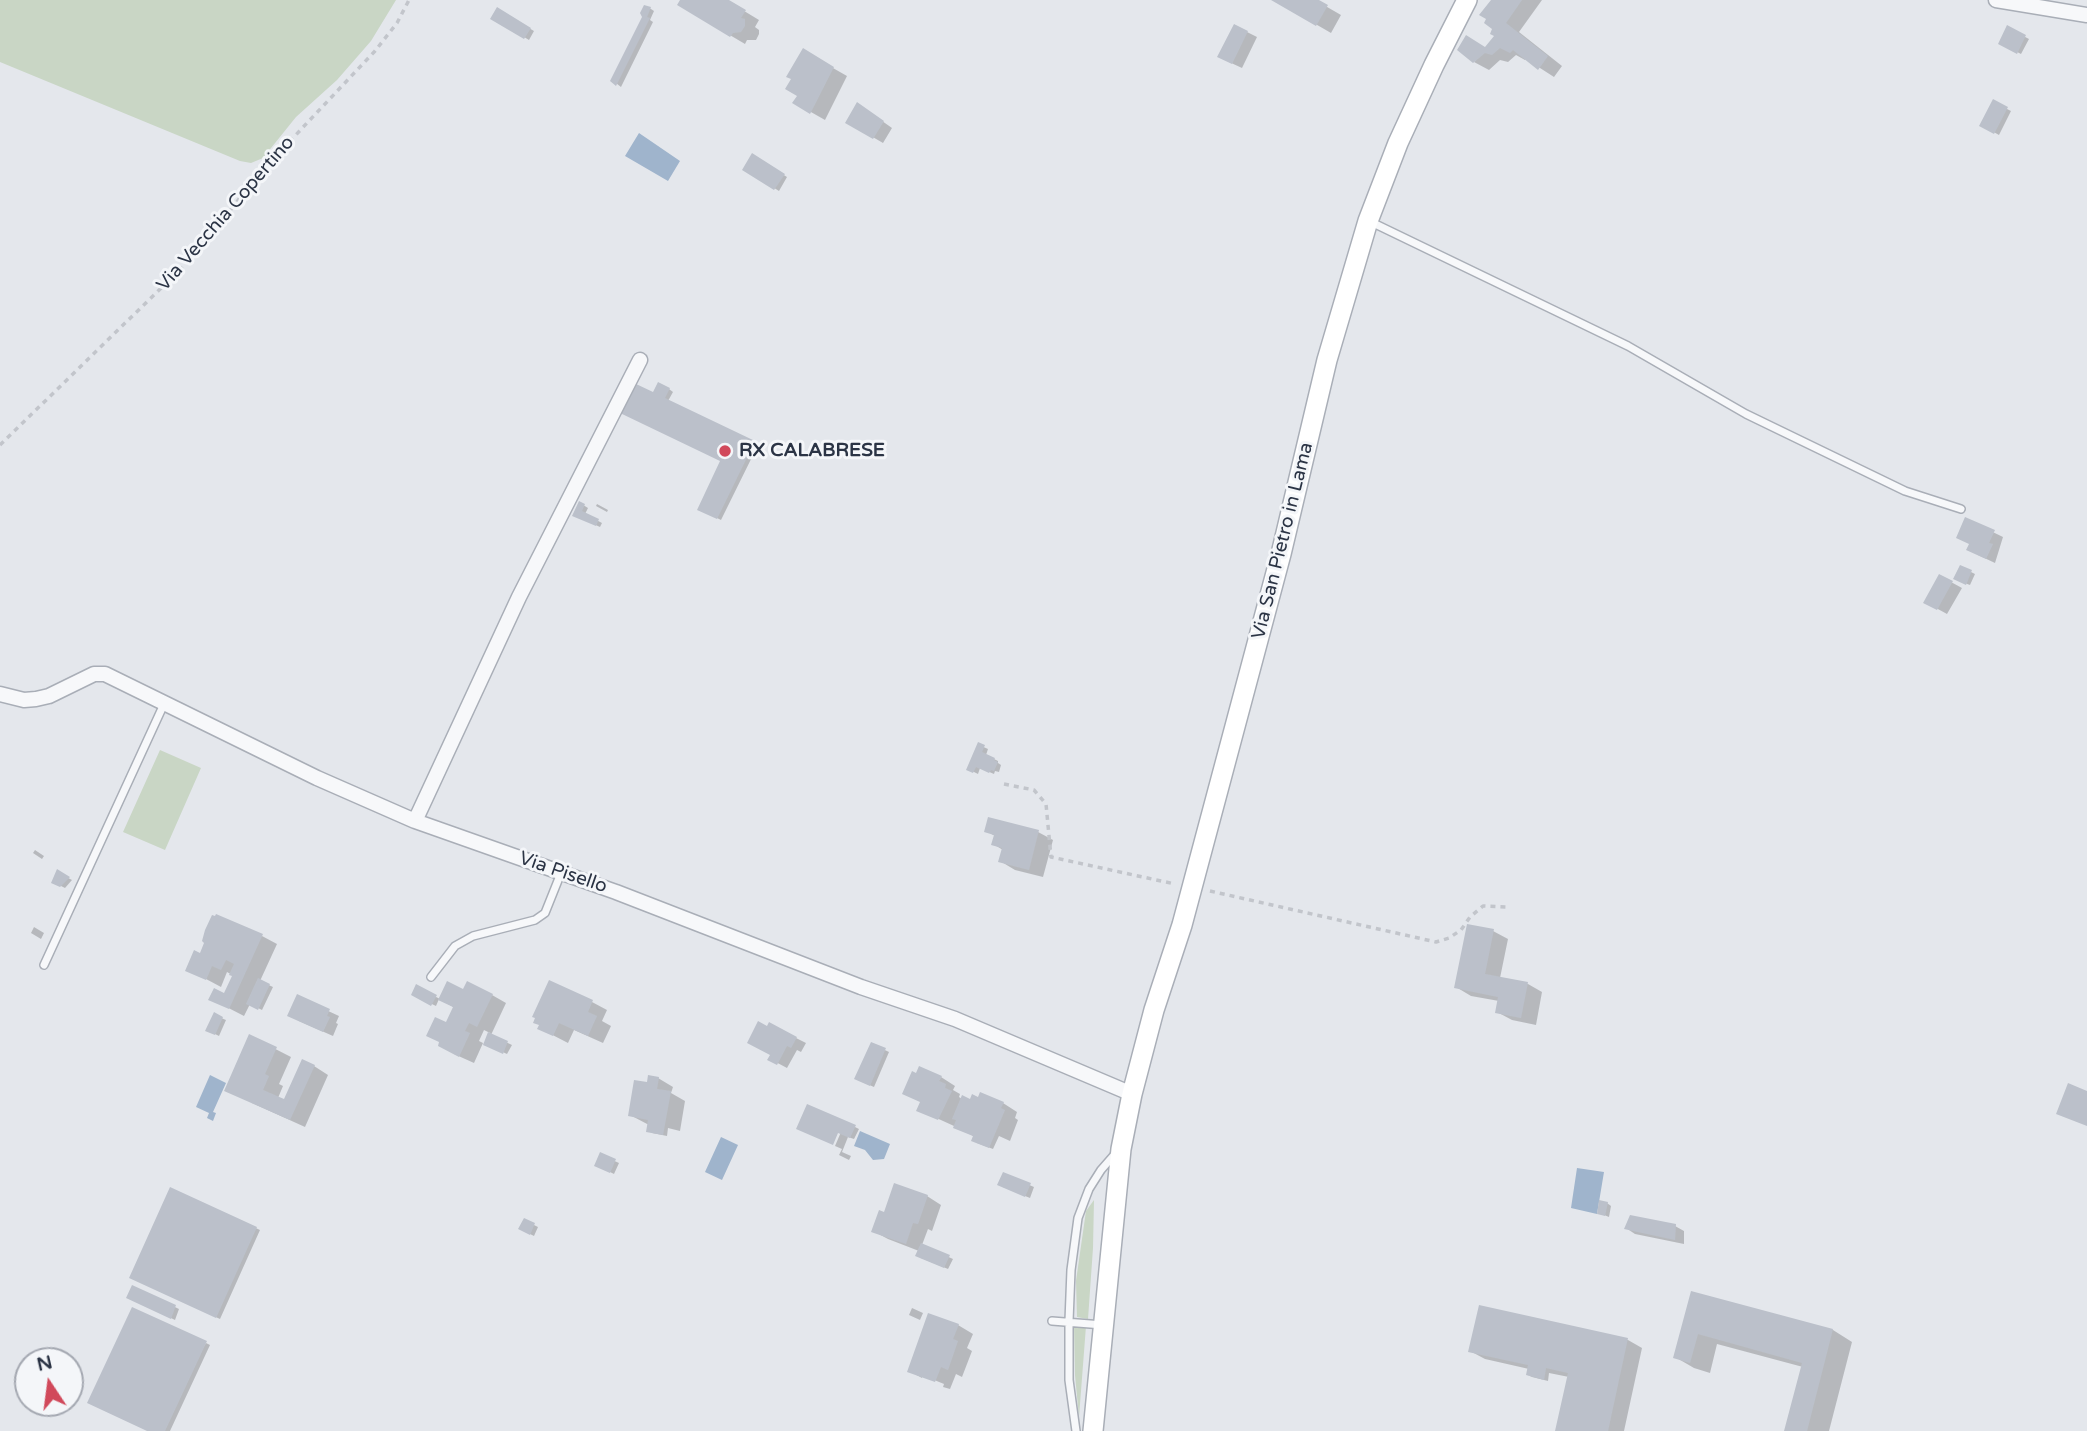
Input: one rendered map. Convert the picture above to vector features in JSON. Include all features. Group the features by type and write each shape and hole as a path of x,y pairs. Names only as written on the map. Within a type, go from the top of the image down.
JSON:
{"main road":[{"name":"Via San Pietro in Lama","path":"1093,1431 1121,1149 1132,1094 1154,1010 1192,887 1277,567 1327,360 1368,221 1398,143 1467,0"}],"street":[{"path":"1997,0 2087,15"},
{"path":"415,821 519,597 640,360"},
{"name":"Via Pisello","path":"0,694 24,700 36,699 49,696 94,674 105,674 317,778 415,821 561,872 861,987 955,1019 1132,1094"}],"lane":[{"path":"1368,221 1628,346 1746,414 1905,491 1961,509"},
{"path":"44,965 164,703"},
{"path":"431,977 455,946 473,936 522,925 545,913 561,872"},
{"path":"1076,1431 1069,1380 1069,1321 1071,1270 1078,1218 1089,1189 1101,1170 1121,1149"},
{"path":"1052,1321 1103,1325"}],"path":[{"name":"Via Vecchia Copertino","path":"0,445 196,254 257,176 375,51 397,23 409,0"},
{"path":"1004,784 1034,790 1046,804 1051,858 1237,896 1436,942 1461,930 1470,917 1483,906 1507,907"}],"green space":[{"path":"0,0 396,0 371,41 337,80 296,117 263,158 251,163 240,161 0,62"},
{"path":"160,750 201,768 165,850 123,832"},
{"path":"1094,1200 1088,1319 1077,1317 1076,1281 1086,1211"},
{"path":"1074,1325 1086,1326 1079,1417 1075,1375"}],"water":[{"path":"639,133 680,161 668,181 625,156"},
{"path":"210,1075 226,1083 213,1112 216,1113 213,1121 207,1118 209,1113 196,1107"},
{"path":"860,1131 890,1144 884,1159 873,1160 865,1150 854,1146"},
{"path":"721,1137 738,1145 722,1180 705,1172"},
{"path":"1577,1168 1604,1172 1597,1214 1571,1208"}],"building":[{"path":"680,0 729,0 746,10 741,18 745,19 745,26 741,32 733,33 730,37 677,5"},
{"path":"1271,0 1319,0 1328,5 1316,26"},
{"path":"1491,0 1522,0 1506,23 1548,56 1538,70 1513,50 1510,53 1500,48 1492,55 1485,53 1473,63 1457,50 1466,35 1485,47 1494,36 1490,34 1492,29 1484,23 1486,19 1479,15"},
{"path":"644,5 651,7 647,17 650,18 616,86 610,81 642,17 640,13"},
{"path":"497,7 531,28 524,39 490,19"},
{"path":"1234,24 1248,31 1232,64 1217,57"},
{"path":"2007,25 2026,35 2017,54 1998,44"},
{"path":"803,48 834,67 810,114 792,103 797,96 785,89 791,79 786,77"},
{"path":"1993,99 2008,107 1994,134 1979,126"},
{"path":"857,102 884,121 873,139 845,123"},
{"path":"752,153 785,174 774,190 742,170"},
{"name":"RX CALABRESE","path":"658,382 670,388 665,398 755,441 717,519 697,510 720,461 620,413 634,383 653,392"},
{"path":"579,501 585,504 582,511 599,519 596,526 572,516"},
{"path":"1965,517 1995,530 1989,543 1993,544 1986,559 1966,550 1969,544 1956,538"},
{"path":"1960,565 1972,570 1966,585 1953,579"},
{"path":"1939,574 1953,581 1937,610 1923,603"},
{"path":"978,742 985,745 982,752 998,762 994,771 989,773 976,767 973,773 966,770"},
{"path":"988,817 1039,830 1029,870 998,862 1002,848 991,845 994,835 984,832"},
{"path":"57,869 70,877 60,887 51,883"},
{"path":"216,914 263,934 229,1009 208,1000 214,988 224,993 234,964 226,960 221,970 212,966 206,980 185,971 194,950 200,953 205,930 212,915"},
{"path":"1467,924 1494,929 1485,974 1528,982 1521,1018 1495,1013 1498,997 1454,988"},
{"path":"258,978 270,984 258,1010 246,1004"},
{"path":"549,980 593,1000 588,1012 597,1016 588,1036 559,1023 553,1036 537,1029 539,1025 533,1023 535,1018 532,1017"},
{"path":"447,981 463,989 467,981 493,994 477,1027 469,1023 465,1031 470,1033 459,1057 426,1036 435,1017 446,1022 453,1007 438,1000"},
{"path":"416,984 437,995 431,1006 411,995"},
{"path":"297,994 330,1009 327,1016 330,1017 323,1032 287,1016"},
{"path":"214,1012 223,1017 215,1035 205,1031"},
{"path":"758,1021 767,1026 769,1022 797,1037 791,1048 787,1046 777,1065 767,1060 770,1055 747,1043"},
{"path":"488,1032 508,1041 503,1054 483,1045"},
{"path":"249,1034 277,1047 265,1074 269,1076 263,1090 284,1099 302,1059 315,1065 290,1120 224,1091"},
{"path":"871,1042 886,1048 870,1086 854,1079"},
{"path":"919,1066 942,1076 939,1081 952,1091 938,1120 916,1111 920,1102 902,1094 912,1071 916,1073"},
{"path":"648,1075 659,1077 657,1089 671,1091 663,1135 646,1132 648,1120 628,1116 634,1080 647,1082"},
{"path":"2068,1083 2087,1091 2087,1126 2056,1114"},
{"path":"980,1092 1004,1102 1001,1108 1005,1110 989,1148 971,1141 973,1136 953,1128 956,1120 952,1119 962,1095 970,1099 972,1094 978,1097"},
{"path":"807,1104 856,1125 850,1138 838,1133 833,1145 796,1129"},
{"path":"600,1152 616,1159 610,1173 594,1166"},
{"path":"1003,1172 1031,1183 1025,1197 997,1185"},
{"path":"894,1183 928,1195 918,1224 913,1223 906,1244 871,1232 879,1210 884,1212"},
{"path":"170,1187 257,1227 216,1318 129,1278"},
{"path":"1599,1200 1608,1202 1605,1216 1597,1214"},
{"path":"1630,1215 1676,1224 1675,1240 1624,1229"},
{"path":"524,1218 535,1223 530,1235 518,1229"},
{"path":"921,1243 950,1255 944,1268 915,1256"},
{"path":"132,1285 176,1305 171,1319 126,1298"},
{"path":"1691,1291 1833,1329 1807,1431 1784,1431 1802,1363 1698,1334 1690,1363 1673,1358"},
{"path":"1479,1305 1628,1338 1608,1431 1555,1431 1568,1373 1546,1368 1544,1380 1526,1375 1528,1365 1468,1352"},
{"path":"132,1307 207,1341 165,1431 147,1431 87,1403"},
{"path":"928,1313 959,1324 953,1339 958,1341 948,1370 941,1367 935,1382 907,1372"}],"place":[{"name":"RX CALABRESE","path":"725,451"}]}
